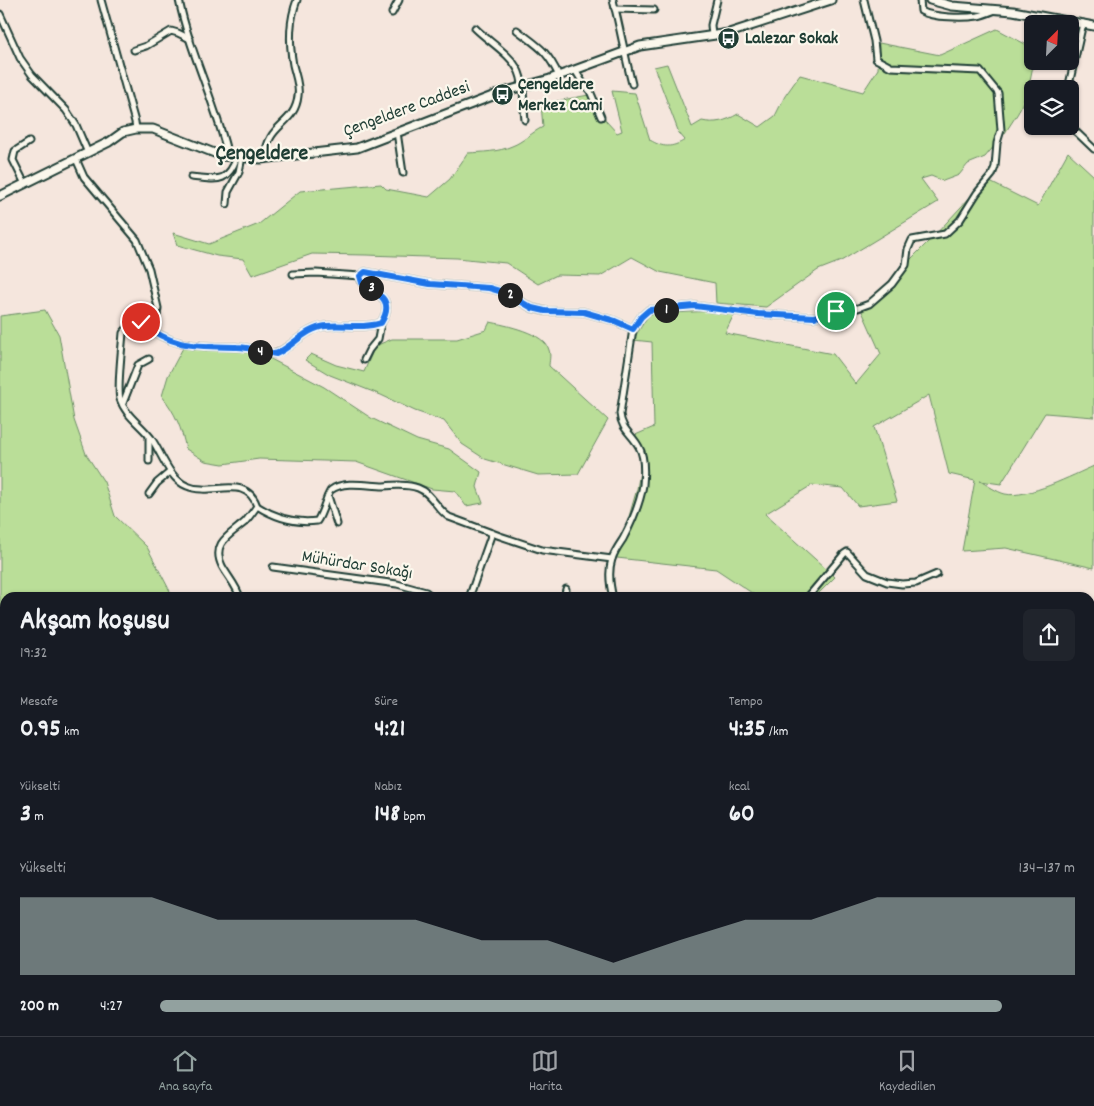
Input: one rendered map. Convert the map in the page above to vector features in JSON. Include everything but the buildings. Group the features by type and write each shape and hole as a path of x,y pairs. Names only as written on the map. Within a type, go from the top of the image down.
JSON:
{"main road":[{"name":"Çengeldere Caddesi","path":"136,128 153,129 222,156 266,158 357,148 502,92 560,76 623,52 652,44 729,33 831,0"},
{"path":"930,0 952,6 999,9 1094,26"},
{"path":"0,196 88,153 123,132 136,128"}],"street":[{"path":"101,0 136,128"},
{"path":"179,0 190,39 214,106 228,156"},
{"path":"266,158 266,146 270,137 276,128 286,121 295,109 299,94 291,53 290,37 292,17 298,0"},
{"path":"392,13 399,0"},
{"path":"613,0 624,44 623,52 632,84"},
{"path":"712,36 711,25 717,0"},
{"path":"611,592 612,559 630,525 638,504 642,485 641,452 620,421 633,329 641,317 649,310 695,306 758,314 814,317 869,304 892,284 906,265 908,249 912,240 945,234 960,220 995,168 997,143 1001,130 998,93 980,71 890,67 879,62 876,59 873,33 864,0"},
{"path":"920,0 921,11 958,17 979,16 999,9"},
{"path":"615,9 654,10"},
{"path":"0,14 20,58 32,75 66,110 76,125 88,153"},
{"path":"1070,80 1083,23"},
{"path":"474,28 510,59 519,73 523,86 525,120"},
{"path":"517,30 552,59 560,76"},
{"path":"134,50 146,46 171,32 178,32 190,39"},
{"path":"575,70 590,91 601,117"},
{"path":"397,132 403,173"},
{"path":"1079,135 1094,149"},
{"path":"25,184 13,160 15,151 29,142"},
{"path":"191,177 222,178 229,174 240,157"},
{"path":"226,204 228,192 239,172 240,157"},
{"path":"76,159 84,177 137,240 149,270 158,308 157,315 153,319 130,325 123,334 120,399 132,419 149,436 170,472 186,486 207,490 234,487 246,490 254,497 258,506 273,516 306,522 317,521 323,510 328,492 333,488 358,484 400,485 419,488 434,501 441,513 458,521 542,550 612,559"},
{"path":"293,274 316,273 360,276 365,272 430,284 489,288 506,293 532,308 545,311 584,312 615,321 633,329"},
{"path":"360,276 362,283 381,294 387,311 381,323 378,339 364,360"},
{"path":"133,313 157,315"},
{"path":"141,322 152,331 172,342 199,347 239,347 276,354 299,337 325,326 342,327 381,323"},
{"path":"123,403 138,365 149,360"},
{"path":"149,436 149,461"},
{"path":"149,494 157,483 170,472"},
{"path":"328,496 337,524"},
{"path":"238,592 219,559 219,551 223,540 229,533 244,523 258,506"},
{"path":"471,592 492,533"},
{"path":"812,592 847,552 867,574 887,582 916,583 937,574"},
{"name":"Mühürdar Sokağı","path":"273,566 397,584 426,592"},
{"path":"669,1036 674,1036"}],"green space":[{"path":"997,29 1024,43 1024,70 1032,70 1030,80 1024,80 1024,99 1018,113 1005,133 985,157 968,164 959,175 943,181 931,176 921,179 938,202 841,261 818,270 766,307 716,303 715,283 660,272 632,257 600,276 557,275 538,284 506,263 457,258 366,255 312,254 252,275 243,259 217,256 177,245 173,233 209,244 259,224 300,191 381,184 386,189 429,197 450,179 468,153 507,148 543,127 541,104 594,94 606,121 617,133 622,131 612,91 635,93 650,140 663,146 676,144 685,140 679,133 654,67 667,64 692,127 702,121 720,121 738,114 760,127 775,116 785,96 800,75 863,92 878,69 879,43 940,55"},
{"path":"1068,152 1094,176 1094,417 1045,413 1001,484 980,481 1002,493 1014,495 1037,490 1094,466 1094,568 1006,548 962,551 975,480 949,474 929,395 874,427 897,501 858,506 843,488 812,485 765,514 835,577 820,592 750,592 716,569 617,558 637,489 643,454 633,436 654,427 652,342 633,340 649,314 736,310 725,333 833,354 856,384 881,354 861,309 935,235 986,180 1038,206"},
{"path":"45,310 59,335 74,420 86,454 104,482 115,516 147,547 170,592 0,592 0,316"},
{"path":"490,322 533,334 540,339 549,350 549,366 608,420 578,474 538,475 485,459 462,444 444,421 415,411 330,375 305,360 311,354 336,365 364,372 375,346 392,339 457,339 486,330"},
{"path":"184,346 248,347 324,387 371,418 417,440 449,449 481,472 477,487 483,503 466,506 455,491 432,489 356,462 259,459 223,464 205,461 186,449 177,421 162,396 168,376"}],"place":[{"name":"Lalezar Sokak","path":"729,39"},
{"name":"Çengeldere Merkez Cami","path":"502,95"}],"district":[{"name":"Çengeldere","path":"262,154"}],"route":[{"path":"141,322 152,331 172,342 199,347 239,347 276,354 299,337 325,326 342,327 381,323 387,311 385,302 381,294 362,283 360,276 365,272 430,284 489,288 506,293 532,308 545,311 584,312 615,321 633,329 641,317 649,310 695,306 758,314 814,317 836,311"}]}
